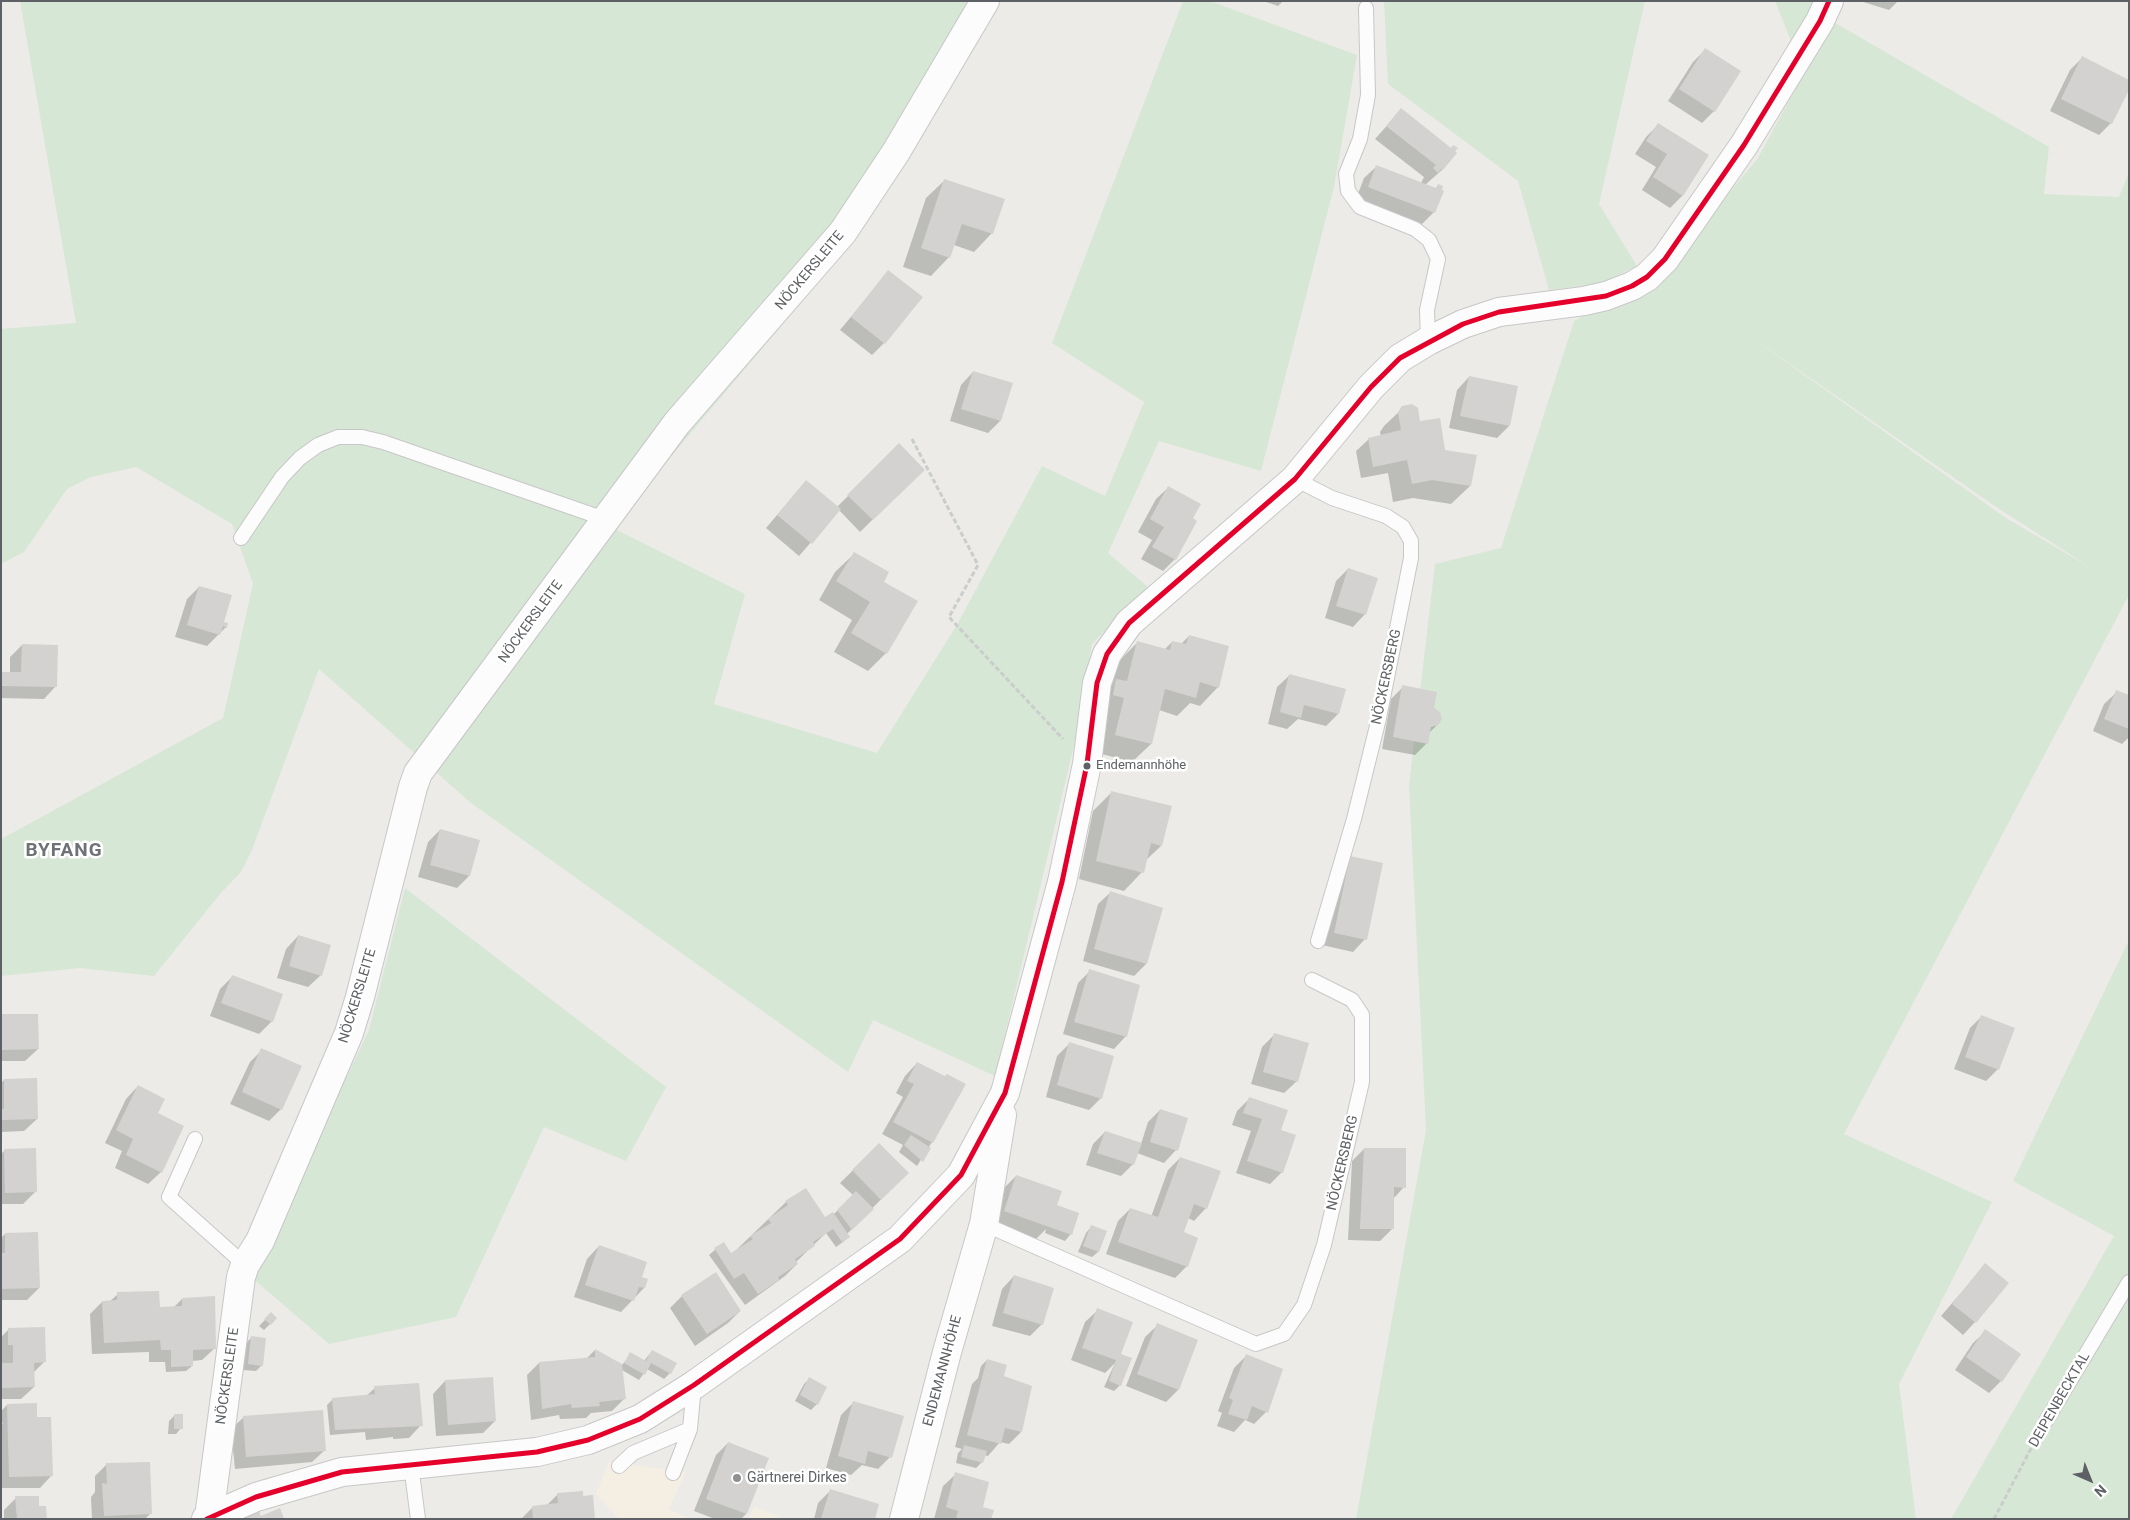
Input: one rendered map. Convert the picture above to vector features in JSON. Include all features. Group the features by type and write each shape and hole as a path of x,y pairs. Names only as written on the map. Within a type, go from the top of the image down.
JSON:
{"street":[{"name":"NÖCKERSLEITE","path":"207,1518 241,1277 245,1265 260,1241 349,1033 360,997 412,788 418,773 677,423 843,232 896,152 985,1"},
{"path":"207,1518 256,1497 342,1472 537,1452 588,1440 640,1419 694,1386 900,1239 961,1175 1005,1092 1062,882 1087,764 1097,683 1107,654 1129,623 1295,478 1371,387 1400,358 1428,341 1463,324 1499,312 1584,301 1614,293 1647,277 1665,259 1744,145 1820,21 1828,1"},
{"name":"ENDEMANNHÖHE","path":"904,1519 947,1352 984,1224 1005,1092"}],"lane":[{"path":"1366,8 1368,95 1360,139 1346,174 1348,191 1360,207 1415,229 1429,240 1438,259 1427,310 1428,341"},
{"path":"241,538 282,477 300,458 318,445 338,437 362,437 383,442 605,519"},
{"name":"NÖCKERSBERG","path":"1295,478 1332,498 1386,516 1403,527 1411,541 1411,558 1379,718 1354,819 1318,941"},
{"name":"NÖCKERSBERG","path":"984,1224 1256,1344 1284,1334 1304,1305 1324,1245 1362,1082 1362,1015 1352,1000 1312,980"},
{"path":"195,1139 169,1197 245,1265"},
{"name":"DEIPENBECKTAL","path":"2046,1421 2129,1282"},
{"path":"673,1473 690,1429 694,1386"},
{"path":"619,1466 633,1453 690,1429"},
{"path":"411,1465 418,1519"}],"path":[{"path":"912,439 978,566 949,617 1087,764"},
{"name":"DEIPENBECKTAL","path":"1994,1519 2046,1421"}],"shaded area":[{"path":"609,1462 686,1472 669,1509 690,1519 619,1519 596,1494"},
{"name":"Gärtnerei Dirkes","path":"754,1507 779,1516 778,1519 749,1519"}],"green space":[{"path":"20,1 978,1 812,290 611,527 745,594 714,704 877,753 958,623 1042,466 1105,496 1144,402 1052,343 1183,1 1210,1 1357,55 1334,187 1261,471 1159,441 1108,553 1148,587 1092,644 1074,746 995,1076 873,1020 848,1072 471,803 319,669 252,850 241,872 220,894 154,976 80,968 1,976 1,839 223,718 253,584 232,524 136,467 91,477 67,489 24,552 1,564 1,329 76,323"},
{"path":"1384,1 1645,1 1599,204 1637,266 1601,283 1549,290 1518,181 1388,84"},
{"path":"1775,1 1820,1 1795,51"},
{"path":"1832,21 2049,147 2044,194 2119,197 2129,172 2129,595 1844,1134 1992,1202 1899,1384 1916,1519 1356,1519 1426,1130 1409,785 1435,564 1501,548 1574,321 1661,274 1758,158","holes":["1744,332 1996,507 2093,569 2006,518"]},
{"path":"405,888 666,1087 626,1161 544,1127 456,1317 329,1344 251,1277 369,1030"},
{"path":"2129,940 2129,1519 1951,1519 2114,1236 2013,1181"}],"building":[{"path":"1705,48 1741,71 1715,112 1679,89"},
{"path":"2082,56 2129,80 2129,90 2112,124 2061,99"},
{"path":"1401,108 1451,148 1453,145 1458,148 1455,151 1457,153 1443,170 1441,169 1438,173 1433,168 1436,165 1386,126"},
{"path":"1658,123 1709,155 1683,196 1653,177 1667,154 1646,141"},
{"path":"1376,165 1436,188 1438,184 1443,186 1442,190 1444,191 1435,213 1368,187"},
{"path":"944,179 1005,199 993,234 962,224 950,258 921,248"},
{"path":"888,270 923,297 885,344 851,317"},
{"path":"973,371 1013,383 1001,421 961,409"},
{"path":"1469,376 1518,386 1510,426 1460,416"},
{"path":"1412,404 1418,408 1420,421 1440,418 1445,450 1477,455 1471,486 1432,480 1412,484 1407,460 1373,467 1368,438 1401,430 1398,412 1402,406"},
{"path":"899,443 925,470 873,520 847,495"},
{"path":"806,480 841,509 812,544 777,515"},
{"path":"1168,486 1201,504 1193,518 1197,521 1176,560 1152,547 1164,527 1150,519"},
{"path":"854,552 889,572 884,582 918,601 887,654 851,633 870,602 836,581"},
{"path":"1348,568 1378,578 1366,615 1336,606"},
{"path":"199,586 232,595 224,622 228,623 227,628 223,626 220,635 187,625"},
{"path":"1189,635 1229,646 1219,688 1200,682 1196,698 1165,689 1152,744 1115,735 1124,698 1113,695 1116,679 1127,681 1137,641 1170,650 1172,641 1186,644"},
{"path":"22,644 58,645 57,687 1,686 1,672 21,672"},
{"path":"1289,674 1346,689 1339,714 1304,705 1301,718 1280,712"},
{"path":"1402,685 1437,692 1434,708 1440,712 1442,719 1438,725 1431,727 1428,744 1393,737"},
{"path":"2116,690 2129,695 2129,729 2104,719"},
{"path":"1111,791 1172,806 1162,846 1151,843 1144,873 1096,861"},
{"path":"440,829 480,840 470,876 430,865"},
{"path":"1350,856 1383,863 1367,940 1334,933"},
{"path":"1110,891 1163,908 1147,964 1094,949"},
{"path":"298,935 331,945 322,976 289,966"},
{"path":"1089,969 1140,985 1127,1037 1074,1022"},
{"path":"232,975 283,994 273,1022 221,1003"},
{"path":"1,1014 38,1014 39,1049 1,1050"},
{"path":"1981,1015 2015,1028 1999,1070 1965,1057"},
{"path":"1274,1033 1309,1043 1298,1082 1263,1072"},
{"path":"1069,1042 1114,1056 1102,1099 1057,1085"},
{"path":"261,1048 302,1066 282,1110 242,1092"},
{"path":"917,1062 966,1084 933,1143 893,1122 914,1084 907,1081"},
{"path":"37,1078 38,1119 1,1120 1,1109 4,1109 4,1079"},
{"path":"138,1085 165,1099 158,1113 184,1126 162,1173 126,1155 133,1139 116,1130"},
{"path":"1249,1097 1288,1110 1281,1130 1296,1135 1283,1173 1247,1161 1262,1119 1243,1113"},
{"path":"1160,1109 1188,1118 1178,1151 1150,1142"},
{"path":"1105,1131 1142,1143 1134,1165 1097,1153"},
{"path":"911,1135 931,1148 923,1162 904,1145"},
{"path":"879,1143 909,1173 881,1200 852,1170"},
{"path":"36,1148 37,1192 5,1193 4,1149"},
{"path":"1364,1148 1406,1148 1406,1188 1394,1187 1394,1229 1360,1229"},
{"path":"1180,1157 1221,1171 1207,1209 1194,1204 1184,1232 1198,1238 1188,1267 1118,1242 1130,1208 1158,1217"},
{"path":"1016,1175 1062,1191 1057,1205 1079,1213 1072,1235 1004,1211"},
{"path":"806,1188 825,1217 833,1212 850,1237 842,1242 833,1229 813,1242 815,1246 795,1259 798,1264 778,1277 779,1280 758,1294 744,1273 734,1279 714,1248 724,1242 731,1253 753,1239 750,1236 771,1223 768,1219 788,1205 785,1201"},
{"path":"856,1191 874,1209 852,1230 837,1210"},
{"path":"1091,1225 1107,1231 1099,1252 1083,1246"},
{"path":"38,1232 40,1288 1,1289 1,1253 5,1253 5,1233"},
{"path":"599,1245 647,1262 642,1277 648,1279 645,1288 639,1287 634,1301 585,1285"},
{"path":"1985,1263 2009,1283 1976,1323 1952,1304"},
{"path":"716,1272 741,1311 707,1334 681,1295"},
{"path":"1014,1275 1054,1288 1043,1325 1003,1313"},
{"path":"159,1291 160,1307 182,1306 182,1298 215,1296 216,1349 193,1350 193,1366 171,1367 171,1350 161,1350 160,1340 104,1343 102,1301 117,1300 117,1292"},
{"path":"1097,1308 1133,1322 1121,1354 1132,1358 1121,1386 1109,1381 1116,1360 1082,1348"},
{"path":"271,1312 277,1318 271,1325 264,1319"},
{"path":"1157,1323 1198,1340 1179,1390 1137,1374"},
{"path":"45,1327 46,1362 34,1363 35,1387 1,1388 1,1363 13,1363 13,1345 8,1345 8,1328"},
{"path":"1985,1329 2021,1354 2002,1382 1966,1357"},
{"path":"251,1336 266,1338 263,1366 248,1364"},
{"path":"595,1349 622,1364 626,1399 599,1402 600,1406 572,1408 571,1404 542,1409 539,1362 595,1357"},
{"path":"652,1350 677,1363 671,1374 651,1363 645,1375 624,1363 630,1352 646,1361"},
{"path":"1246,1354 1283,1369 1268,1413 1252,1406 1247,1420 1228,1414 1233,1400 1229,1398"},
{"path":"987,1359 1007,1365 1004,1376 1032,1386 1022,1432 1005,1428 1001,1444 967,1435"},
{"path":"493,1377 496,1421 448,1425 445,1380"},
{"path":"809,1377 827,1387 818,1405 800,1395"},
{"path":"419,1383 423,1426 335,1430 332,1398 375,1394 374,1386"},
{"path":"853,1401 904,1416 892,1458 868,1451 865,1464 838,1456"},
{"path":"37,1403 37,1417 51,1417 53,1476 9,1477 7,1404"},
{"path":"323,1410 326,1451 246,1457 243,1416"},
{"path":"174,1414 183,1414 183,1429 174,1429"},
{"name":"Gärtnerei Dirkes","path":"728,1442 769,1458 747,1514 706,1499"},
{"path":"964,1445 987,1451 983,1463 961,1457"},
{"path":"150,1462 152,1514 104,1516 102,1483 107,1484 106,1463"},
{"path":"955,1472 989,1482 983,1507 994,1510 991,1519 956,1519 958,1511 946,1507"},
{"path":"830,1489 879,1504 875,1519 821,1519"},
{"path":"583,1491 583,1496 593,1495 595,1519 533,1519 532,1506 558,1503 557,1493"},
{"path":"15,1496 39,1496 39,1506 46,1506 47,1519 17,1519"},
{"path":"280,1508 284,1519 241,1519 259,1511 261,1516"}],"transit line":[{"path":"207,1519 256,1497 342,1472 537,1452 588,1440 640,1419 694,1385 900,1239 961,1175 1005,1093 1062,882 1087,764 1097,683 1107,654 1129,623 1295,479 1371,387 1400,358 1463,324 1499,312 1606,296 1632,286 1647,277 1665,259 1744,145 1820,21 1829,1"}],"place":[{"name":"Endemannhöhe","path":"1087,766"},
{"name":"Gärtnerei Dirkes","path":"737,1478"}],"district":[{"name":"BYFANG","path":"64,851"}]}
